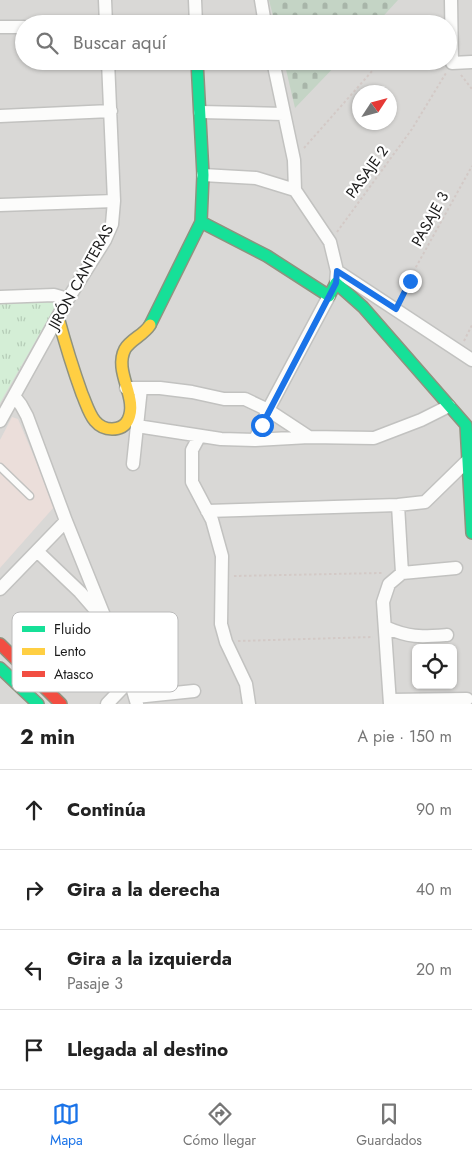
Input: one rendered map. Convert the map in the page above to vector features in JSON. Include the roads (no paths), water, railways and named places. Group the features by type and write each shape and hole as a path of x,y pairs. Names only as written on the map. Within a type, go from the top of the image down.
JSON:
{"street":[{"path":"105,0 106,15"},
{"path":"195,0 196,15"},
{"path":"261,0 264,15"},
{"path":"451,0 451,15"},
{"path":"0,27 15,27"},
{"path":"457,63 472,62"},
{"name":"JIRÓN CANTERAS","path":"0,421 66,302 105,240 112,224 114,201 109,70"},
{"path":"58,317 73,370 88,410 95,421 103,428 113,429 122,427 128,420 131,406 122,361 125,349 149,328 201,222 203,175 198,70"},
{"path":"255,440 268,410 329,296 336,277 330,242 295,190 294,160 275,70"},
{"path":"0,116 111,111"},
{"path":"200,112 284,114"},
{"path":"203,175 256,178 295,190"},
{"path":"0,205 114,201"},
{"path":"201,222 267,256 329,296"},
{"path":"336,277 396,309 472,360"},
{"path":"336,277 449,406 469,426 468,460 472,533"},
{"path":"0,297 54,295 61,297 66,302"},
{"path":"126,388 160,388 224,399 245,399 268,410 309,437"},
{"path":"133,464 142,388"},
{"path":"14,396 22,405 27,416 66,521 103,612"},
{"path":"137,426 199,436 255,440 309,437 374,438 421,420 449,406"},
{"path":"199,436 192,450 192,482 212,520 222,556 221,624 226,642 246,684 249,704"},
{"path":"207,511 398,505 425,502 468,460"},
{"path":"398,505 402,573"},
{"path":"0,589 66,521"},
{"path":"37,551 98,612"},
{"path":"456,568 402,573 389,584 383,602 390,702 445,702 466,698"},
{"path":"385,632 420,637 447,635"},
{"path":"0,644 12,656"},
{"path":"0,668 12,679"},
{"path":"137,700 194,691"},
{"path":"25,692 38,704"},
{"path":"49,692 61,704"},
{"path":"107,704 118,692"}],"lane":[{"path":"0,467 30,496"}]}
